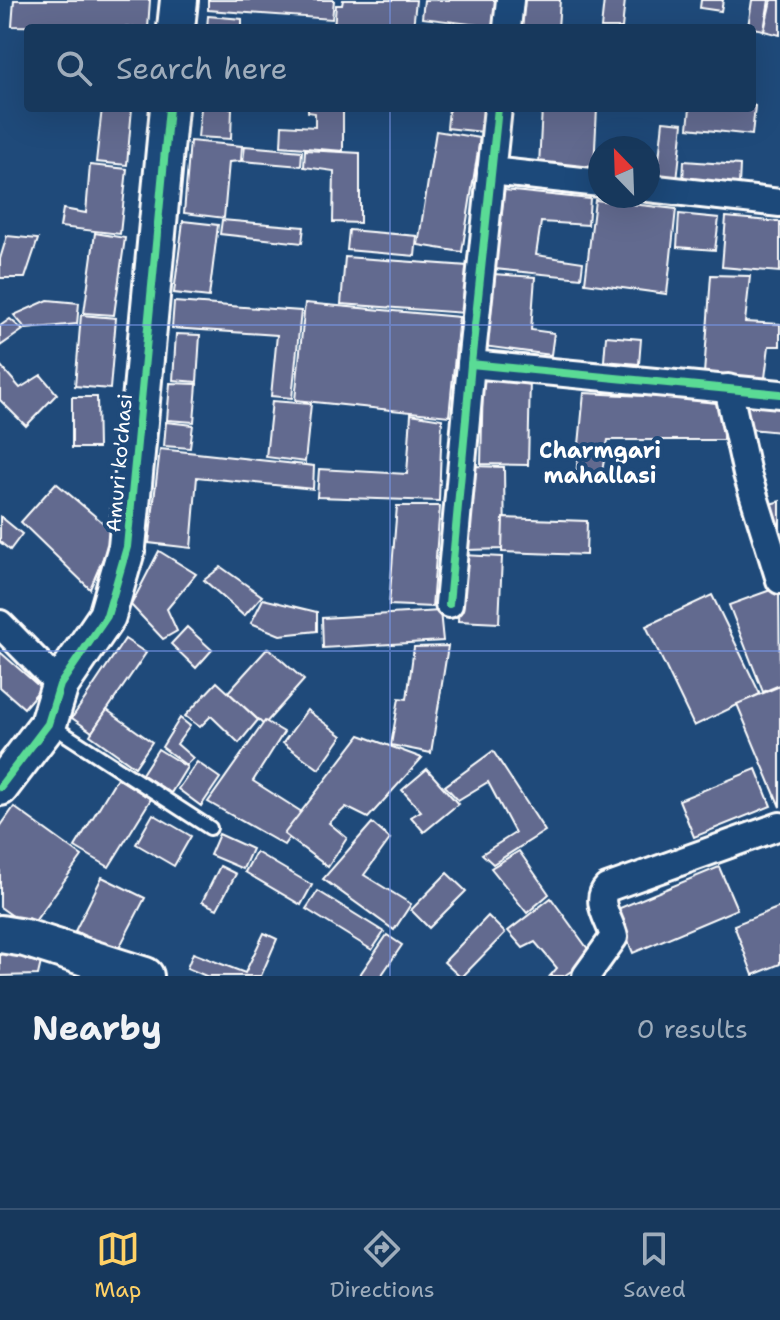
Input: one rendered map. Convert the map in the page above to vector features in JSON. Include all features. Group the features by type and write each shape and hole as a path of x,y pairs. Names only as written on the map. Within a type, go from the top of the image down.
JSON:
{"street":[{"path":"176,24 179,0"},
{"path":"507,24 510,0"},
{"name":"Amuri ko'chasi","path":"0,787 48,724 60,685 107,616 127,547 169,112"},
{"path":"449,604 498,112"},
{"path":"491,171 588,182"},
{"path":"660,189 780,203"},
{"path":"471,364 780,394"},
{"path":"728,388 747,474 780,580"},
{"path":"0,624 60,685"},
{"path":"586,976 614,937 601,900 601,893 607,888 780,826"},
{"path":"0,934 25,938 145,976"}],"lane":[{"path":"48,724 210,828"}],"building":[{"path":"14,0 150,0 148,24 12,26"},
{"path":"208,0 334,0 332,19 208,10"},
{"path":"343,0 416,0 413,24 334,24 336,5 342,5"},
{"path":"424,0 497,0 494,24 422,18"},
{"path":"524,0 560,0 558,24 522,24"},
{"path":"604,0 625,0 622,24 601,24"},
{"path":"701,0 723,0 721,11 700,8"},
{"path":"752,0 769,0 764,30 756,28 756,24 748,24"},
{"path":"771,0 780,0 780,35 764,31"},
{"path":"208,16 242,19 242,24 207,24"},
{"path":"102,112 132,112 127,165 96,162"},
{"path":"201,112 232,112 231,139 198,137"},
{"path":"308,112 343,112 343,151 281,146 282,125 315,127 315,113"},
{"path":"449,112 486,112 483,132 447,128"},
{"path":"542,112 597,112 596,136 588,136 588,168 539,165"},
{"path":"690,112 754,112 752,135 688,128"},
{"path":"663,121 683,123 677,181 660,179"},
{"path":"436,131 480,138 462,252 418,245"},
{"path":"190,141 242,146 241,161 229,162 224,218 184,213"},
{"path":"245,146 302,151 301,166 243,161"},
{"path":"305,150 360,153 360,223 333,222 334,171 304,167"},
{"path":"684,161 740,165 739,185 683,182"},
{"path":"90,165 127,169 120,234 60,227 63,209 86,213"},
{"path":"504,190 588,199 588,225 541,222 536,255 583,262 581,278 495,269"},
{"path":"594,208 676,209 667,294 585,283"},
{"path":"679,214 719,218 715,250 677,247"},
{"path":"726,217 780,222 780,272 722,267"},
{"path":"222,220 304,227 302,243 220,234"},
{"path":"183,221 218,225 209,297 174,293"},
{"path":"349,230 417,236 415,256 347,250"},
{"path":"95,233 125,238 114,315 84,313"},
{"path":"7,236 38,239 25,278 0,278 0,259"},
{"path":"345,257 468,266 465,313 341,304"},
{"path":"493,274 535,277 531,330 554,333 551,355 483,346"},
{"path":"711,275 750,276 745,322 780,324 780,346 769,346 765,378 704,374"},
{"path":"48,300 79,303 77,324 26,329 14,315"},
{"path":"174,302 301,311 292,398 271,396 277,335 172,328"},
{"path":"305,303 459,317 449,416 295,400"},
{"path":"81,315 116,318 110,389 75,386"},
{"path":"10,319 23,330 0,346 0,326"},
{"path":"176,334 200,335 197,382 173,380"},
{"path":"606,336 641,339 639,364 604,361"},
{"path":"0,365 20,388 41,375 57,394 26,426 0,400"},
{"path":"483,378 530,379 528,465 481,464"},
{"path":"170,383 197,384 194,422 167,420"},
{"path":"584,393 724,400 723,440 608,440 600,481 576,476"},
{"path":"72,397 97,397 98,448 72,448"},
{"path":"272,401 311,404 305,462 266,457"},
{"path":"742,403 780,406 780,432 739,428"},
{"path":"411,414 442,419 439,501 317,497 319,469 407,474"},
{"path":"166,422 193,425 190,448 164,446"},
{"path":"160,449 314,466 313,489 197,477 191,548 149,543"},
{"path":"473,466 504,467 505,549 466,550"},
{"path":"56,483 114,532 90,589 21,522"},
{"path":"780,501 780,541 767,505"},
{"path":"397,506 440,506 432,607 389,605"},
{"path":"0,516 22,534 10,550 0,542"},
{"path":"503,518 587,521 586,555 502,552"},
{"path":"159,551 196,574 167,609 177,631 163,639 131,605"},
{"path":"462,555 502,557 499,623 458,621"},
{"path":"221,567 262,596 244,616 204,580"},
{"path":"779,587 780,685 763,692 729,605"},
{"path":"712,595 760,694 694,726 646,626"},
{"path":"263,599 317,612 317,631 280,635 251,623"},
{"path":"440,611 443,641 323,648 322,618"},
{"path":"187,627 212,650 196,668 171,644"},
{"path":"125,639 146,653 92,732 72,718"},
{"path":"448,646 431,753 391,745 399,698 407,699 414,647"},
{"path":"268,648 304,680 264,725 228,692"},
{"path":"0,652 41,688 24,708 0,687"},
{"path":"217,682 258,720 239,743 211,716 200,727 185,716"},
{"path":"780,686 780,807 737,704"},
{"path":"107,710 152,742 135,767 90,735"},
{"path":"307,710 342,736 319,769 283,743"},
{"path":"180,718 190,726 177,744 193,758 186,765 162,747"},
{"path":"265,721 284,732 253,781 305,814 284,845 208,802"},
{"path":"360,735 422,758 368,818 346,807 329,823 347,838 328,867 284,834"},
{"path":"158,749 187,767 171,793 142,774"},
{"path":"493,751 545,831 493,864 482,854 515,833 488,782 458,800 445,786"},
{"path":"197,762 220,778 201,806 178,789"},
{"path":"427,769 458,804 424,832 411,817 421,811 402,790"},
{"path":"756,769 771,806 694,837 679,800"},
{"path":"117,778 151,799 109,867 75,847"},
{"path":"14,807 82,856 30,928 0,907 0,827"},
{"path":"153,814 191,836 174,866 136,844"},
{"path":"372,823 390,839 364,875 411,904 394,930 323,879"},
{"path":"219,834 252,849 243,869 210,855"},
{"path":"519,851 549,894 527,913 491,868"},
{"path":"256,852 312,885 301,905 245,872"},
{"path":"220,866 236,874 217,909 202,902"},
{"path":"719,867 737,909 633,953 615,910"},
{"path":"447,873 466,891 429,928 411,910"},
{"path":"102,877 145,898 117,952 75,931"},
{"path":"318,891 384,932 372,950 306,909"},
{"path":"551,898 593,956 564,976 550,976 557,968 535,942 523,948 508,931"},
{"path":"780,907 780,964 753,975 734,925"},
{"path":"488,916 505,933 463,976 459,976 444,962"},
{"path":"264,933 277,939 261,976 206,976 187,968 193,953 245,973"},
{"path":"387,935 402,945 381,976 359,976"},
{"path":"0,954 42,958 38,975 0,976"}],"cycle path":[{"path":"0,787 48,724 60,685 107,616 127,547 169,112"},
{"path":"449,604 498,112"},
{"path":"471,364 780,394"}],"district":[{"name":"Charmgari mahallasi","path":"600,462"}]}
